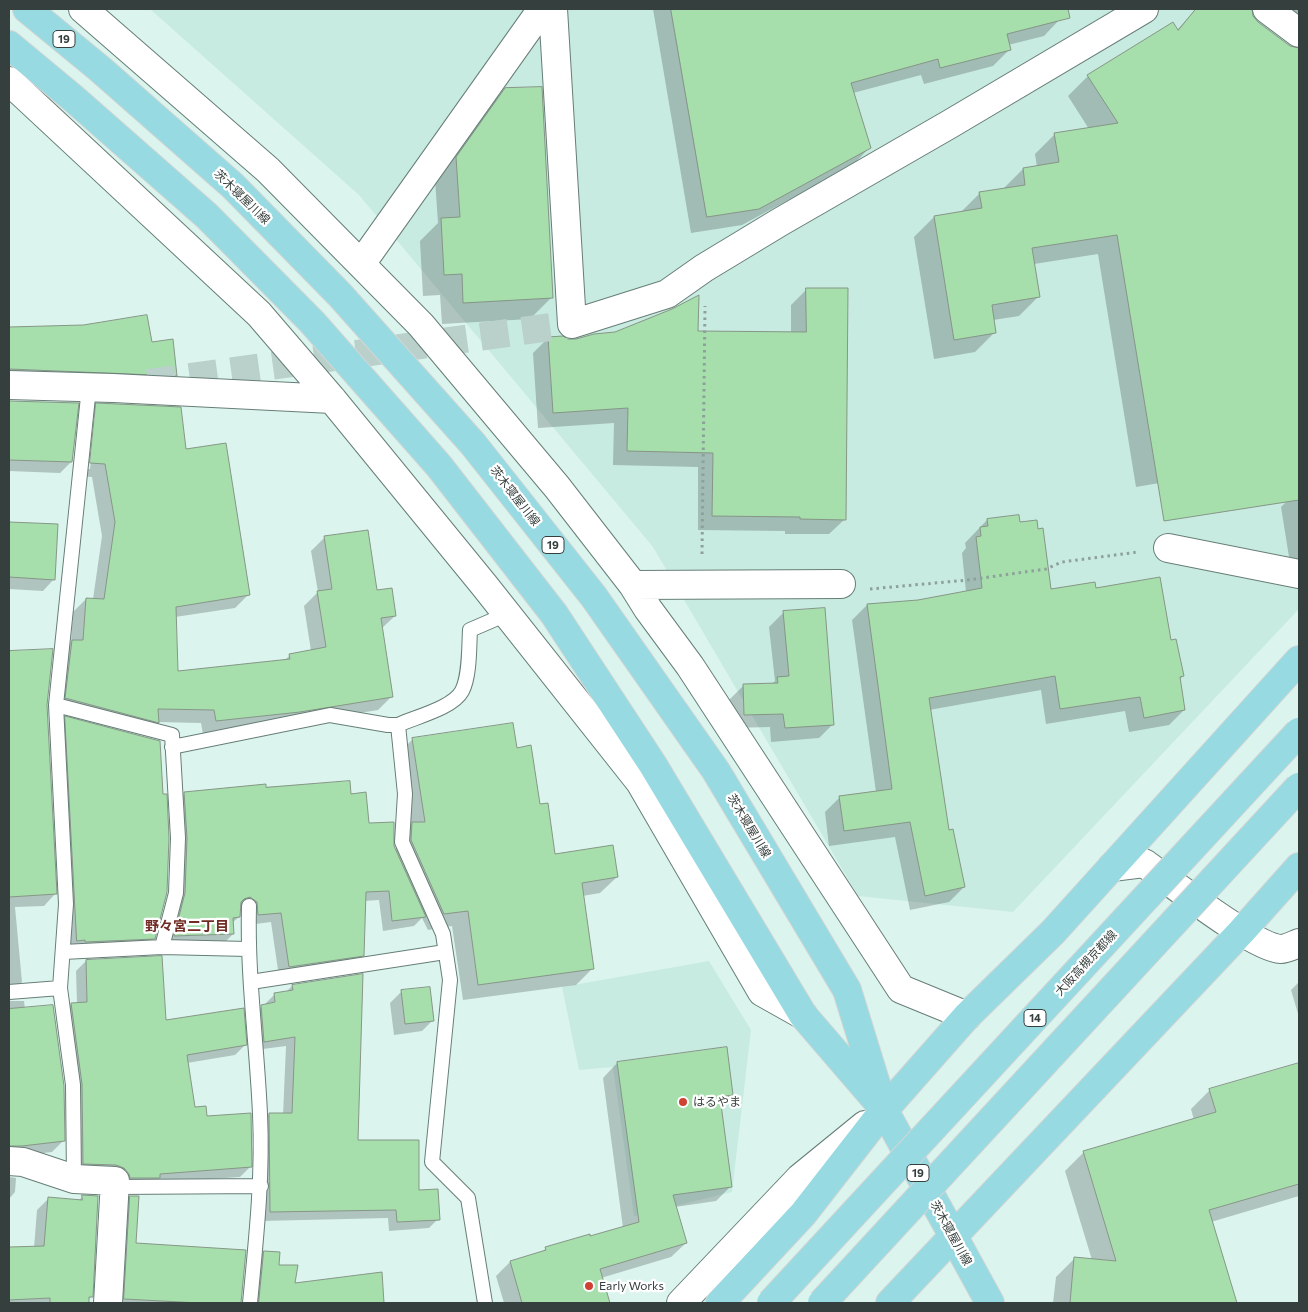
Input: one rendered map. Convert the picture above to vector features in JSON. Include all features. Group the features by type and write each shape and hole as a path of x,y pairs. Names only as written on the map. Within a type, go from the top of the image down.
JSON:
{"main road":[{"name":"茨木寝屋川線","path":"27,9 100,69 233,186 340,295 473,444 594,597 716,771 847,990 884,1110 990,1303"},
{"name":"茨木寝屋川線","path":"9,45 74,99 207,216 312,322 439,466 554,614 653,765 803,1015 884,1110"},
{"path":"720,1303 802,1214 884,1110 967,1016 1054,932 1299,660"},
{"name":"大阪高槻京都線","path":"771,1303 1299,732"},
{"path":"822,1303 1299,787"},
{"path":"890,1303 1241,932 1299,867"}],"street":[{"path":"83,9 268,170 421,325 557,486 633,585 648,609 690,666 901,989 967,1016"},
{"path":"361,264 542,9"},
{"path":"553,9 572,324 667,294 704,268 1144,9"},
{"path":"1267,9 1299,33"},
{"path":"9,81 259,314 332,399 507,614 640,782 762,992 803,1015"},
{"path":"9,385 332,399"},
{"path":"1168,548 1299,574"},
{"path":"633,585 840,584"},
{"path":"1112,866 1144,862 1241,932 1264,944 1281,949 1299,944"},
{"path":"681,1303 800,1178 884,1110"},
{"path":"9,1161 23,1162 74,1179 115,1181 108,1303"}],"lane":[{"path":"74,1179 73,1085 60,988 66,904 56,705 89,387"},
{"path":"172,747 330,714 388,725 398,724 447,705 462,692 467,676 470,630 507,614"},
{"path":"56,705 172,735 178,838 176,893 162,947"},
{"path":"398,724 405,794 402,842 443,934 450,980 432,1162 468,1198 486,1303"},
{"path":"249,906 248,949 260,1115 260,1186 250,1303"},
{"path":"63,952 162,947 248,949"},
{"path":"251,982 445,952"},
{"path":"9,992 60,988"},
{"path":"115,1187 260,1186"}],"path":[{"path":"702,584 704,268"},
{"path":"840,584 840,591 850,591 968,580 1046,570 1062,562 1168,548"}],"shaded area":[{"path":"150,9 1299,9 1299,609 1013,912 858,896 653,547 359,195"},
{"path":"709,961 751,1030 732,1192 634,1216 613,1067 579,1070 562,987"}],"building":[{"path":"671,9 1068,9 1070,18 1007,34 1011,50 940,68 938,59 851,83 871,148 759,209 707,217"},
{"path":"1196,9 1252,9 1253,16 1258,22 1290,46 1299,48 1299,500 1164,521 1117,235 1032,248 1040,297 992,305 996,333 954,340 934,216 982,208 979,192 1025,185 1023,168 1059,162 1054,133 1118,123 1087,75 1173,22 1178,30"},
{"path":"542,87 553,298 463,303 462,274 444,275 441,218 460,217 456,157 505,88"},
{"path":"806,288 848,288 846,520 800,519 800,517 712,516 713,453 627,451 628,408 553,413 548,337 563,336 568,339 576,339 594,334 615,332 672,309 699,295 698,331 806,332"},
{"path":"147,315 152,342 173,339 177,376 9,369 9,327 83,325"},
{"path":"9,401 79,403 72,462 9,460"},
{"path":"96,403 181,407 186,449 226,443 250,595 176,607 178,671 290,659 289,654 326,647 317,591 332,589 324,536 368,530 377,590 392,588 396,616 381,618 393,697 300,712 216,721 214,710 158,709 159,723 65,698 72,640 83,640 86,598 104,599 115,522 105,464 90,463"},
{"path":"1019,515 1020,522 1037,520 1038,529 1043,528 1051,589 1095,582 1096,588 1160,577 1171,640 1176,639 1184,676 1180,677 1185,710 1144,718 1140,697 1060,709 1055,676 929,698 949,830 953,829 965,887 925,896 910,822 844,831 839,796 892,789 867,604 918,600 982,588 976,537 981,536 980,527 988,526 987,519"},
{"path":"9,522 58,524 55,580 9,577"},
{"path":"825,608 834,725 785,728 783,714 744,715 743,684 778,683 777,677 789,676 783,611"},
{"path":"53,649 47,705 57,894 9,897 9,651"},
{"path":"65,716 160,741 163,794 167,794 169,838 167,892 155,939 77,941"},
{"path":"513,723 517,748 531,745 540,804 548,803 555,854 613,845 618,877 582,883 594,969 478,985 468,911 444,914 411,840 412,822 425,822 412,738"},
{"path":"350,781 351,794 366,792 369,823 394,822 394,846 426,917 392,921 389,891 366,892 364,956 289,967 281,913 258,915 257,902 250,897 241,902 240,917 233,918 234,934 174,936 185,893 187,838 184,792 266,784 266,787"},
{"path":"162,956 166,1020 244,1008 247,1045 187,1055 195,1107 206,1106 207,1116 251,1113 252,1167 160,1174 160,1178 130,1178 124,1168 116,1165 83,1164 82,1084 71,1003 87,1002 86,960"},
{"path":"363,974 358,1140 419,1140 419,1190 438,1189 440,1220 397,1222 396,1210 270,1212 269,1113 292,1113 295,1037 264,1042 261,1005 275,1002 274,993 293,990 292,985"},
{"path":"430,987 434,1021 405,1024 401,990"},
{"path":"53,1005 64,1086 65,1141 9,1146 9,1009"},
{"path":"727,1047 733,1095 720,1097 732,1187 673,1195 687,1243 600,1269 610,1303 522,1303 510,1261 546,1250 545,1247 639,1222 617,1062"},
{"path":"1299,1063 1299,1184 1209,1210 1237,1303 1070,1303 1074,1257 1116,1261 1083,1151 1216,1112 1209,1089"},
{"path":"82,1195 98,1196 93,1297 89,1297 89,1303 50,1303 50,1298 9,1300 9,1247 44,1246 48,1197 82,1200"},
{"path":"130,1196 139,1196 136,1243 246,1250 241,1303 124,1299"},
{"path":"264,1251 280,1252 279,1265 298,1265 295,1283 382,1272 384,1303 259,1303"}],"tunnel":[{"path":"148,383 572,324"}],"place":[{"name":"はるやま","path":"683,1102"},
{"name":"Early Works","path":"589,1286"}],"district":[{"name":"野々宮二丁目","path":"187,926"}]}
